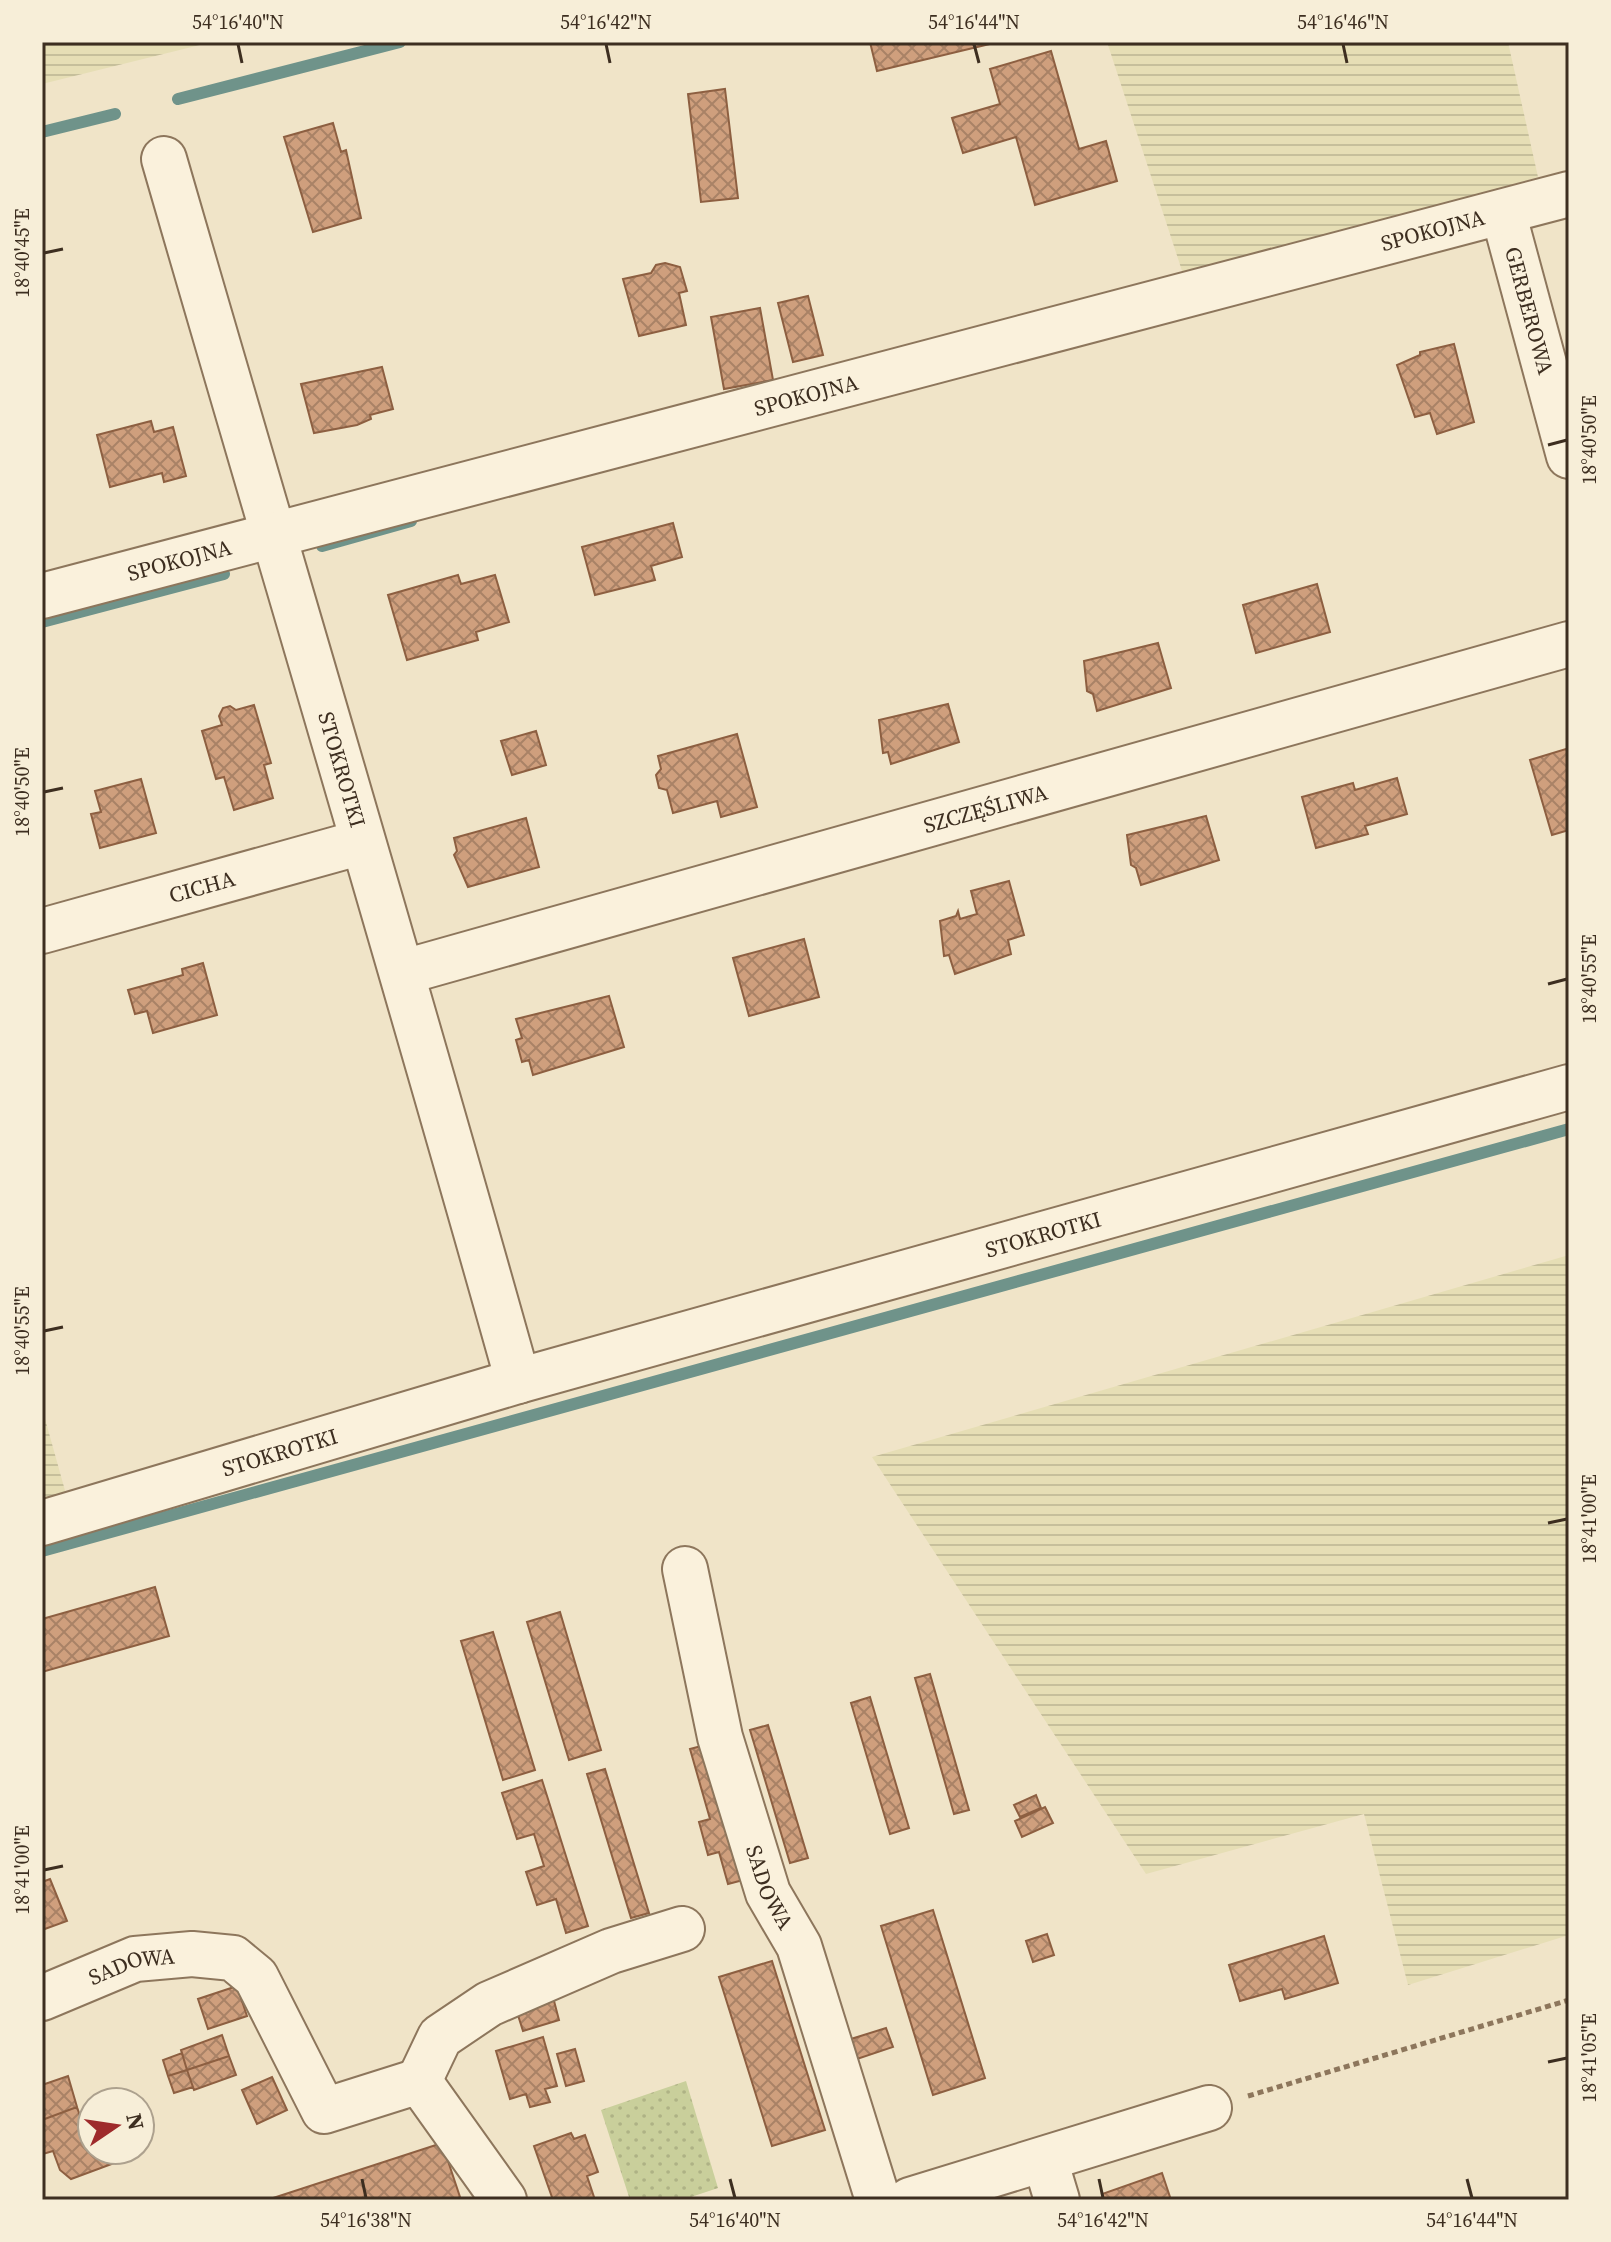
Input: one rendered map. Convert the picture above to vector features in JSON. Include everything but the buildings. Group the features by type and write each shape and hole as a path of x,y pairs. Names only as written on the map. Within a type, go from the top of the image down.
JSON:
{"street":[{"name":"STOKROTKI","path":"164,159 362,842 404,972 518,1381"},
{"name":"SPOKOJNA","path":"42,596 1569,194"},
{"name":"GERBEROWA","path":"1503,212 1569,456"},
{"name":"SZCZĘŚLIWA","path":"404,972 1569,644"},
{"name":"CICHA","path":"42,931 362,842"},
{"name":"STOKROTKI","path":"42,1523 518,1381 1569,1087"},
{"name":"SADOWA","path":"685,1569 724,1751 768,1893 799,1946 878,2200"},
{"path":"504,2200 419,2081 440,2037 489,2004 611,1951 682,1929"},
{"name":"SADOWA","path":"42,1998 135,1959 192,1954 233,1958 256,1977 324,2111 419,2081"},
{"path":"910,2200 1051,2180 1209,2108"}],"path":[{"path":"1209,2108 1569,2000"}],"shaded area":[{"path":"42,42 212,42 42,84"},
{"path":"1107,42 1508,42 1538,177 1186,283"},
{"path":"1569,1255 1569,1935 1408,1985 1364,1814 1146,1874 872,1457"},
{"path":"42,1408 71,1512 42,1519"}],"green space":[{"path":"686,2081 718,2188 682,2200 630,2200 601,2110"}],"waterway":[{"path":"178,99 400,42"},
{"path":"42,132 115,114"},
{"path":"322,546 411,521"},
{"path":"42,622 224,574"},
{"path":"42,1551 1569,1129"}]}
